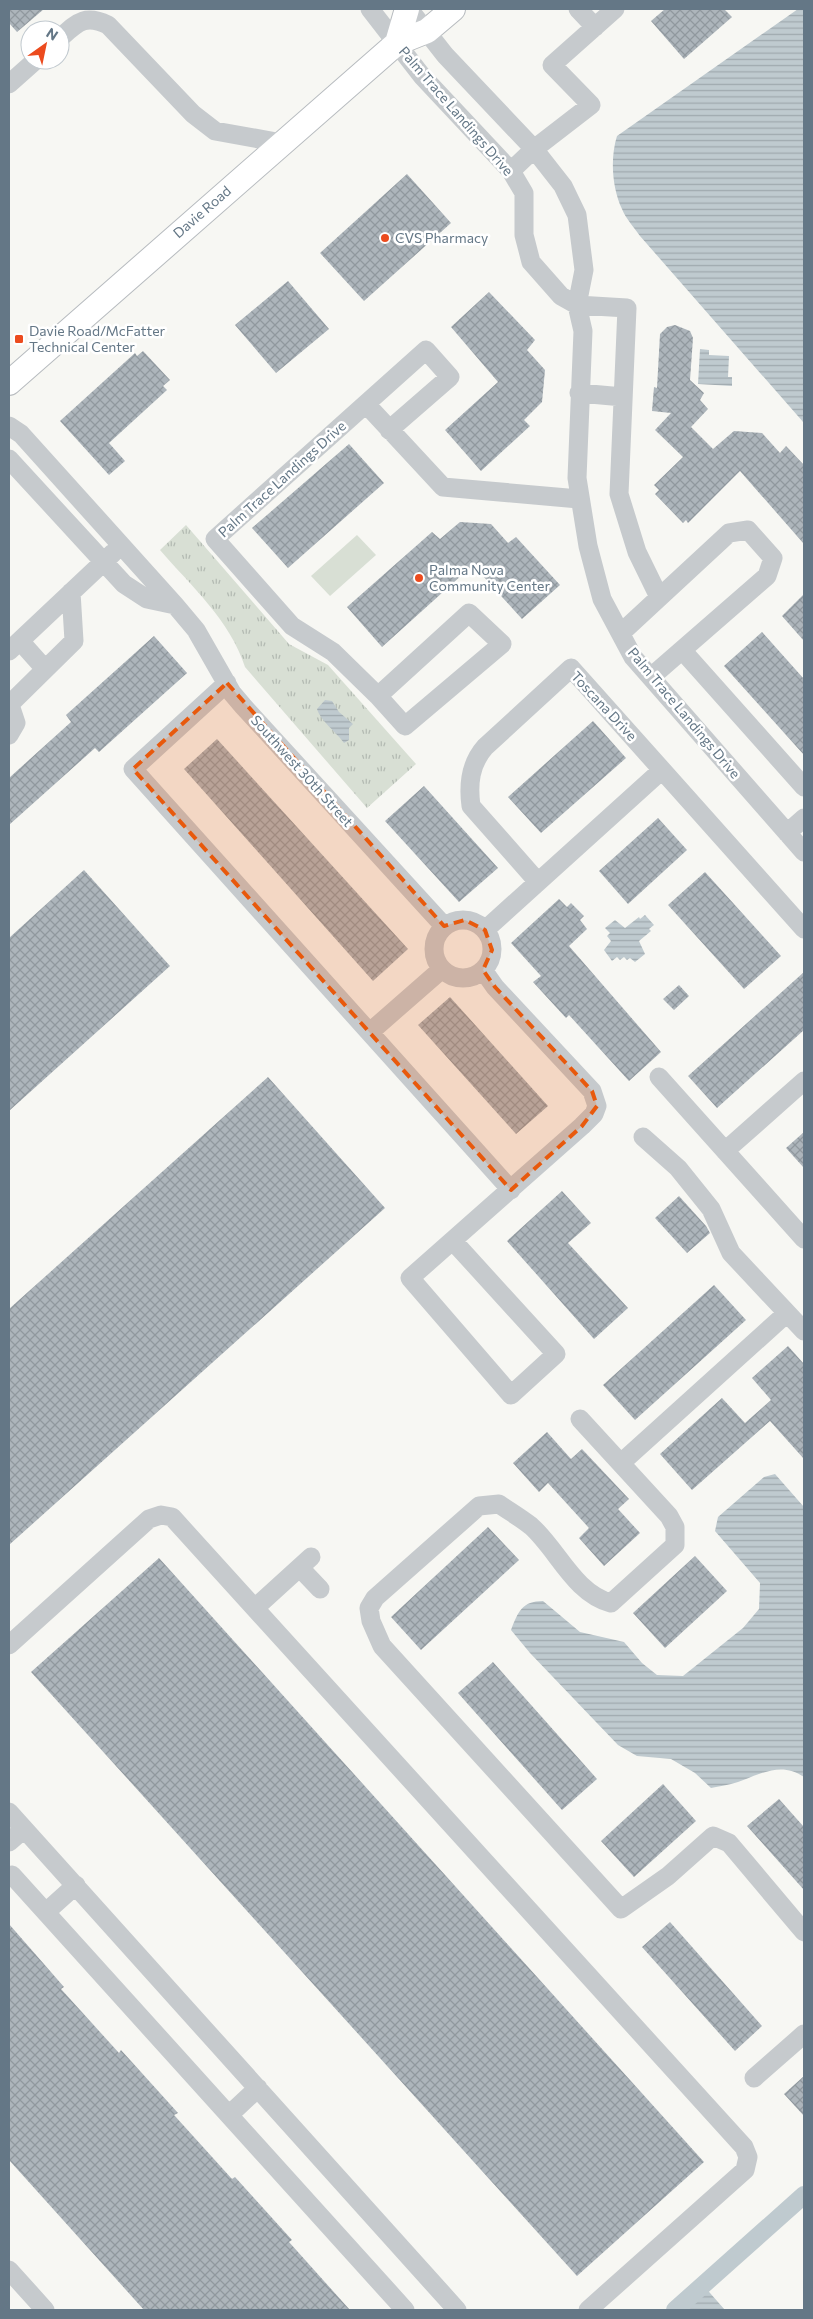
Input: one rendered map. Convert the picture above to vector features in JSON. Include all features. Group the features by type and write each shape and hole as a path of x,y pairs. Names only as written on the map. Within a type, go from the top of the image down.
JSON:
{"main road":[{"path":"397,43 408,9"},
{"name":"Davie Road","path":"9,383 397,43 427,31 452,9"}],"street":[{"name":"Palm Trace Landings Drive","path":"370,9 422,76 510,171 524,193 524,235 531,262 562,296 577,305"},
{"name":"Palm Trace Landings Drive","path":"408,9 445,55 534,149 563,186 576,216 584,270 577,305 583,331 577,478 588,546 602,599 633,657 804,852"},
{"path":"578,9 595,26"},
{"path":"510,171 534,149 591,105 552,65 615,9"},
{"path":"70,30 84,20 96,20 108,25 193,114 215,131 282,143"},
{"path":"9,84 25,70"},
{"path":"577,305 627,308 618,494 637,552 659,597"},
{"name":"Palm Trace Landings Drive","path":"378,696 333,652 292,626 214,539 426,350 450,378 389,430"},
{"path":"579,393 623,397"},
{"path":"366,404 443,487 579,499"},
{"name":"Southwest 30th Street","path":"9,426 21,434 175,605 196,630 227,683 244,706 444,926"},
{"path":"9,459 136,594 147,599 175,605"},
{"path":"621,633 729,534 748,530 773,558 767,576 651,677"},
{"path":"46,669 14,646 121,546"},
{"path":"10,734 16,723 9,703 74,641 71,592"},
{"path":"469,613 502,644 405,726 378,696 469,613"},
{"path":"682,650 804,788"},
{"name":"Toscana Drive","path":"538,882 471,806 470,795 475,759 485,747 571,668 804,929"},
{"path":"227,683 133,769 511,1190"},
{"path":"485,930 662,770"},
{"path":"787,833 804,818"},
{"path":"465,920 476,923 485,930 490,939 492,950 489,961 483,970 476,976 457,978 442,969 433,951 434,942 444,926 454,921 465,920"},
{"path":"370,1032 442,969"},
{"path":"453,1241 556,1354 511,1395 410,1278 511,1190 594,1114 598,1106 592,1091 495,987 483,970"},
{"path":"659,1077 804,1239"},
{"path":"725,1151 804,1081"},
{"path":"644,1137 678,1168 710,1209 731,1253 804,1332"},
{"path":"621,1464 787,1312"},
{"path":"580,1419 669,1516 675,1527 675,1545 611,1603 597,1599 577,1581 531,1527 498,1504 478,1506 375,1598 369,1608 371,1621 382,1646 621,1909 668,1876 713,1836 729,1843 804,1932"},
{"path":"9,1645 149,1519 161,1514 172,1517 744,2147 748,2158 745,2170 588,2310"},
{"path":"254,1608 306,1562 320,1589"},
{"path":"9,1812 457,2310"},
{"path":"9,1842 24,1829"},
{"path":"12,1875 405,2310"},
{"path":"46,1912 76,1886"},
{"path":"754,2078 804,2034"},
{"path":"229,2115 258,2088"},
{"path":"9,2270 45,2310"}],"highlighted area":[{"path":"227,683 444,926 465,920 485,930 492,950 483,970 495,987 592,1091 597,1106 582,1126 511,1190 133,769"}],"green space":[{"path":"186,525 289,644 328,665 416,764 367,808 245,667 230,634 220,619 197,590 160,550"},
{"path":"357,535 376,555 330,596 311,576"}],"shaded area":[{"path":"798,9 804,9 804,423 630,223 619,201 613,173 613,154 617,136"},
{"path":"700,349 709,350 709,355 729,356 728,377 732,377 732,386 698,384"},
{"path":"325,700 332,701 339,712 353,724 349,728 349,740 344,743 325,722 317,709"},
{"path":"645,915 654,925 649,929 651,931 639,941 645,954 635,962 630,958 627,960 624,957 620,960 617,957 612,961 604,950 611,941 607,936 610,933 605,928 615,920 625,928 639,917 640,919"},
{"path":"775,1474 804,1507 804,1777 796,1772 779,1769 735,1783 711,1788 695,1773 671,1759 637,1756 618,1745 530,1653 511,1630 516,1618 525,1605 543,1601 580,1632 624,1642 642,1663 657,1675 683,1676 743,1628 759,1609 760,1583 715,1531 718,1517 764,1477"},
{"path":"703,2285 725,2310 675,2310"}],"building":[{"path":"9,9 44,9 31,20 20,20 20,29 17,32 9,23"},
{"path":"665,9 724,9 732,17 684,59 651,21"},
{"name":"CVS Pharmacy","path":"407,174 451,223 364,301 320,253"},
{"path":"288,281 329,329 276,373 235,325"},
{"path":"489,292 535,340 527,350 545,370 542,402 524,420 530,426 481,471 445,430 498,382 451,327"},
{"path":"675,325 690,331 693,338 690,380 704,393 700,400 708,409 691,427 713,449 734,431 762,433 780,453 786,446 804,465 804,544 740,471 688,523 686,520 683,523 655,494 659,490 654,485 683,457 655,430 671,413 652,411 654,387 657,388 660,334 667,327"},
{"path":"143,351 170,380 163,386 167,390 109,443 125,461 109,475 60,421 135,353 137,356"},
{"path":"349,444 384,483 288,568 252,528"},
{"name":"Palma Nova Community Center","path":"460,522 491,524 508,543 516,537 560,585 522,619 473,565 382,647 347,607 432,532 440,539"},
{"path":"804,594 804,641 782,616"},
{"path":"762,632 804,679 804,755 724,666"},
{"path":"154,636 187,673 99,752 95,748 9,825 9,778 71,722 66,715"},
{"path":"593,721 626,758 541,833 508,797"},
{"path":"217,739 408,949 373,981 184,769"},
{"path":"424,786 498,868 459,902 385,821"},
{"path":"658,818 687,850 628,904 599,871"},
{"path":"84,870 170,966 9,1111 9,938"},
{"path":"705,872 781,956 744,989 668,905"},
{"path":"559,899 567,907 571,903 584,916 580,920 587,929 569,946 661,1052 629,1081 569,1015 566,1018 533,982 541,976 511,943"},
{"path":"804,972 804,1030 717,1108 688,1076"},
{"path":"679,985 689,996 674,1010 663,999"},
{"path":"450,997 548,1106 516,1134 418,1025"},
{"path":"268,1077 385,1208 9,1545 9,1309"},
{"path":"804,1132 804,1168 786,1148"},
{"path":"562,1191 591,1223 568,1243 628,1308 594,1339 507,1241"},
{"path":"679,1196 710,1233 687,1253 655,1218"},
{"path":"714,1285 746,1320 635,1420 603,1385"},
{"path":"788,1346 804,1364 804,1459 770,1421 692,1490 660,1454 722,1398 745,1423 771,1400 752,1378"},
{"path":"547,1432 571,1459 582,1449 629,1499 618,1509 640,1533 604,1566 579,1538 589,1528 548,1483 539,1492 513,1463"},
{"path":"488,1527 519,1560 421,1650 391,1617"},
{"path":"695,1556 727,1591 665,1648 633,1613"},
{"path":"159,1558 704,2162 577,2276 31,1672"},
{"path":"493,1662 597,1779 562,1810 458,1693"},
{"path":"663,1784 696,1821 634,1877 601,1841"},
{"path":"779,1799 804,1827 804,1890 747,1826"},
{"path":"670,1922 762,2026 735,2051 642,1947"},
{"path":"9,1924 64,1987 61,1989 119,2053 121,2050 178,2113 174,2115 232,2179 235,2177 292,2240 289,2242 350,2310 144,2310 9,2160"},
{"path":"804,2076 804,2116 784,2094"}],"waterway":[{"path":"675,2310 804,2195"}],"place":[{"name":"CVS Pharmacy","path":"385,238"},
{"name":"Davie Road/McFatter Technical Center","path":"19,339"},
{"name":"Palma Nova Community Center","path":"419,578"}]}
